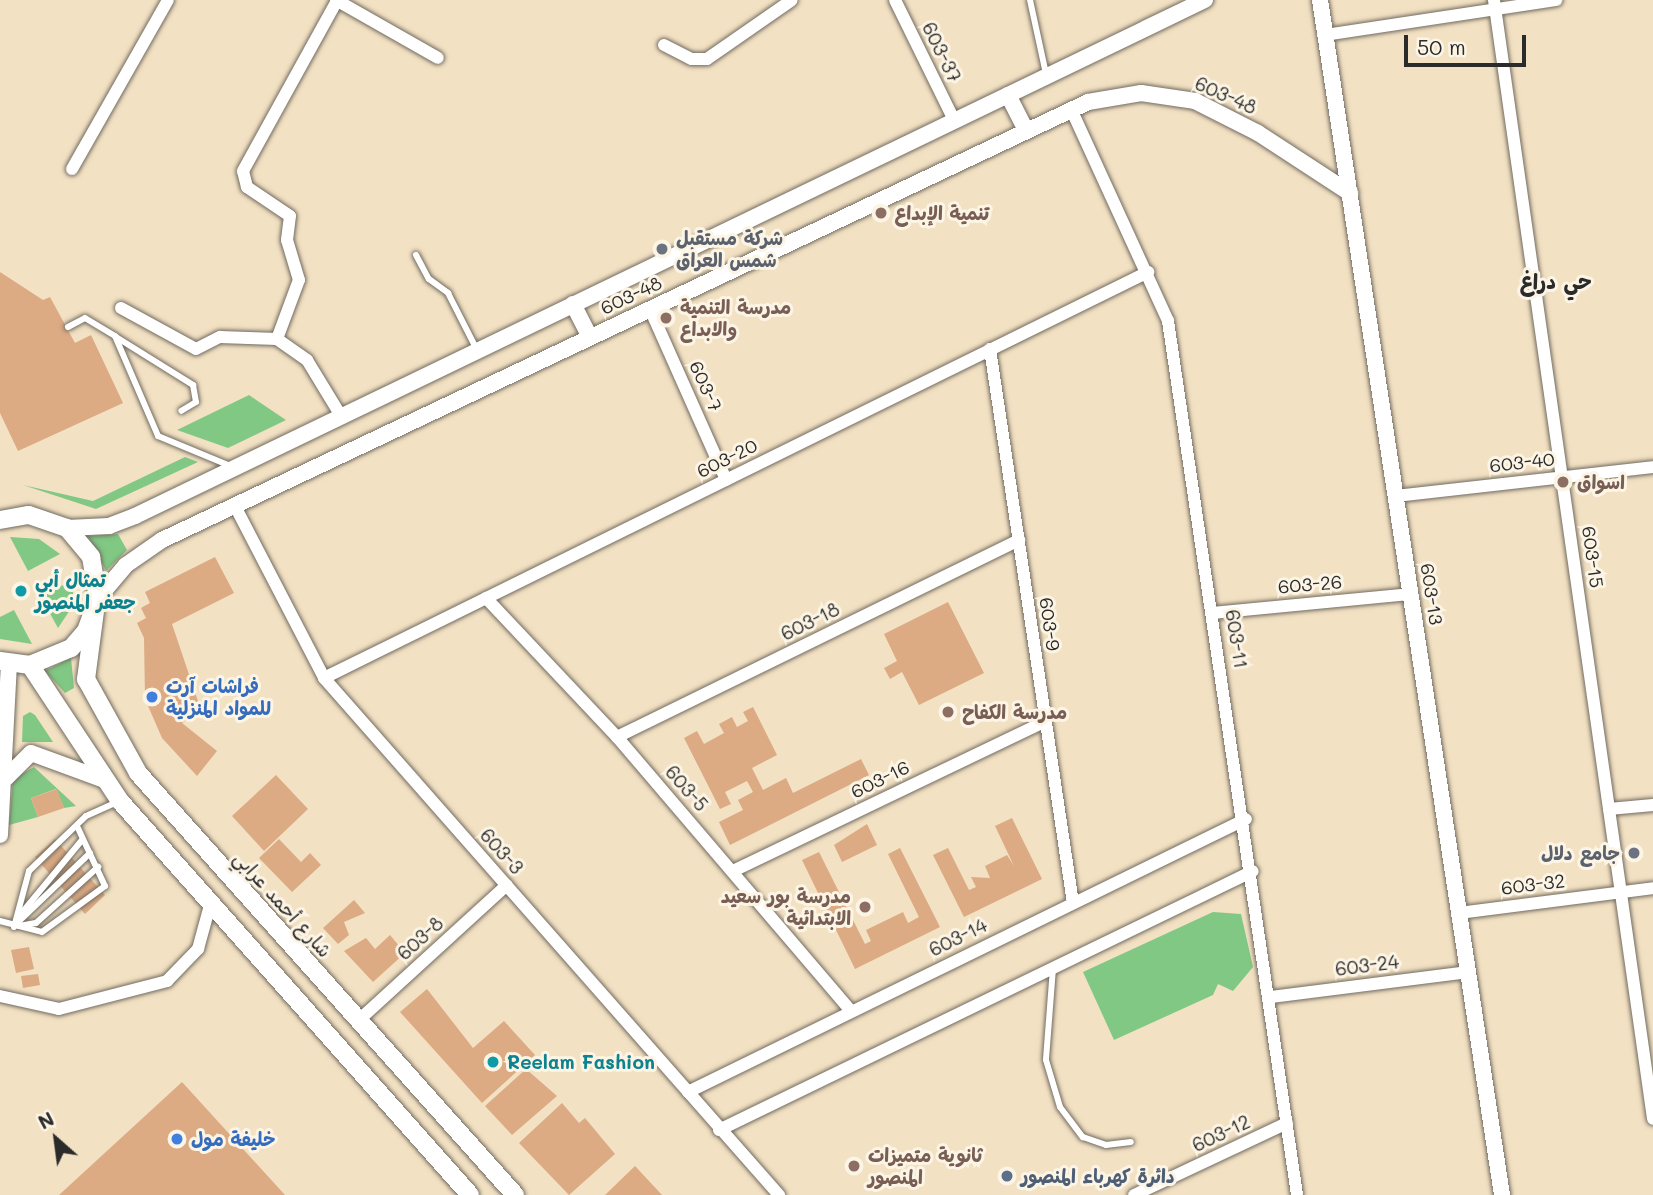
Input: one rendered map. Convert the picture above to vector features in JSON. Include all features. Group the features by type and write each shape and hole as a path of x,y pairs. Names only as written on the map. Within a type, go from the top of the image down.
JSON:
{"main road":[{"path":"3,513 49,519 66,528"},
{"name":"شارع أحمد عرابي","path":"66,528 91,557 97,605 86,679 110,730 138,774 515,1195"},
{"path":"4,662 30,665 71,648 97,605"},
{"path":"30,665 102,779 120,801 470,1195"}],"street":[{"path":"72,169 168,0"},
{"path":"664,45 692,60 707,59 792,0"},
{"name":"603-37","path":"895,0 954,120"},
{"name":"603-48","path":"66,528 122,522 1205,0"},
{"name":"603-13","path":"1320,0 1502,1195"},
{"path":"1325,35 1495,5 1556,0"},
{"path":"277,338 299,280 287,240 290,216 247,187 243,171 344,2 438,58"},
{"name":"603-15","path":"1495,5 1653,1119"},
{"name":"603-48","path":"97,605 143,552 1071,109 1123,94 1186,99 1258,132 1350,193"},
{"path":"1008,95 1026,130"},
{"name":"603-11","path":"1071,109 1148,272 1168,321 1246,819 1297,1195"},
{"name":"603-20","path":"324,678 1148,272"},
{"path":"573,304 590,337"},
{"path":"121,308 195,349 220,337 277,338 307,360 341,416"},
{"name":"603-7","path":"650,309 726,480"},
{"name":"603-9","path":"990,349 1073,903"},
{"name":"603-40","path":"1395,496 1653,467"},
{"name":"603-3","path":"235,506 324,678 779,1195"},
{"name":"603-18","path":"618,737 1019,540"},
{"name":"603-26","path":"1213,613 1410,594"},
{"name":"603-5","path":"486,598 618,737 850,1011"},
{"path":"0,835 5,780 4,662"},
{"name":"603-16","path":"733,871 1044,722"},
{"path":"5,780 31,753 102,779"},
{"path":"1609,809 1653,805"},
{"name":"603-14","path":"688,1092 1246,819"},
{"path":"719,1130 1253,871"},
{"name":"603-8","path":"359,1020 507,886"},
{"name":"603-32","path":"1459,913 1653,888"},
{"path":"0,996 59,1009 167,981 198,949 210,905"},
{"name":"603-24","path":"1271,997 1468,972"},
{"name":"603-12","path":"1133,1195 1287,1123"}],"lane":[{"path":"1030,0 1046,76"},
{"path":"416,255 429,279 448,293 477,350"},
{"path":"68,327 85,318 193,385 196,402 181,411"},
{"path":"115,336 158,436 235,467"},
{"path":"14,926 29,871 77,826 120,801"},
{"path":"0,921 42,932 84,904 105,886 77,826"},
{"path":"14,926 30,895 82,840"},
{"path":"14,926 90,853"},
{"path":"14,926 36,923 98,867"},
{"path":"1053,968 1046,1060 1060,1107 1083,1137 1106,1145 1131,1142"}],"green space":[{"path":"249,395 286,420 228,448 177,430"},
{"path":"185,457 198,462 96,509 23,485 93,501"},
{"path":"118,534 127,550 106,571 88,536"},
{"path":"10,537 39,539 60,554 28,571"},
{"path":"74,579 72,607 58,628 41,597"},
{"path":"14,610 32,644 0,639 0,617"},
{"path":"71,658 74,688 65,693 45,671"},
{"path":"30,712 35,715 53,742 22,742 23,716"},
{"path":"34,767 76,806 64,808 56,789 31,798 38,817 9,825 13,779"},
{"path":"1213,912 1241,914 1253,967 1233,991 1218,984 1213,995 1114,1040 1083,972"}],"building":[{"path":"0,272 43,300 50,297 75,343 91,335 123,403 18,451 0,413"},
{"path":"215,557 234,593 172,624 201,710 182,723 217,751 197,776 162,738 145,699 144,638 137,623 146,618 141,608 150,603 145,592"},
{"path":"948,602 984,673 919,705 902,672 890,679 884,668 897,661 884,634"},
{"path":"753,707 777,755 752,768 763,790 786,778 793,793 861,759 869,775 730,845 719,822 743,810 738,800 753,792 747,781 725,792 731,804 720,809 684,738 697,731 704,744 724,733 719,724 732,717 737,727 748,721 743,712"},
{"path":"276,775 308,809 264,851 232,816"},
{"path":"57,789 64,808 38,817 31,798"},
{"path":"1012,818 1042,879 964,917 933,855 948,848 969,890 976,887 971,877 990,878 985,866 1007,855 1014,866 995,826"},
{"path":"867,824 877,845 842,862 834,845"},
{"path":"55,839 105,895 85,914 35,857"},
{"path":"279,839 301,862 310,853 321,865 292,892 259,858"},
{"path":"900,848 940,927 855,969 802,860 819,852 865,944 871,941 866,930 903,912 908,923 919,917 888,854"},
{"path":"354,900 365,913 344,922 349,935 338,944 323,928"},
{"path":"390,935 405,953 373,982 344,951 366,938 375,949"},
{"path":"29,947 34,969 16,973 11,950"},
{"path":"38,974 40,985 23,988 21,976"},
{"path":"427,989 473,1048 504,1021 535,1055 482,1103 400,1012"},
{"path":"526,1069 557,1096 512,1135 485,1106"},
{"name":"خليفة مول","path":"182,1082 285,1195 59,1195"},
{"path":"562,1103 579,1123 585,1118 615,1154 569,1195 519,1143"},
{"path":"635,1166 662,1195 605,1195"}],"place":[{"name":"تنمية الإبداع","path":"881,213"},
{"name":"شركة مستقبل شمس العراق","path":"662,249"},
{"name":"مدرسة التنمية والابداع","path":"666,318"},
{"name":"اسواق","path":"1563,482"},
{"name":"تمثال أبي جعفر المنصور","path":"21,591"},
{"name":"فراشات آرت للمواد المنزلية","path":"152,697"},
{"name":"مدرسة الكفاح","path":"948,712"},
{"name":"جامع دلال","path":"1634,853"},
{"name":"مدرسة بور سعيد الابتدائية","path":"865,907"},
{"name":"Reelam Fashion","path":"493,1062"},
{"name":"خليفة مول","path":"177,1139"},
{"name":"ثانوية متميزات المنصور","path":"854,1166"},
{"name":"دائرة كهرباء المنصور","path":"1007,1176"}],"district":[{"name":"حي دراغ","path":"1556,281"}]}
